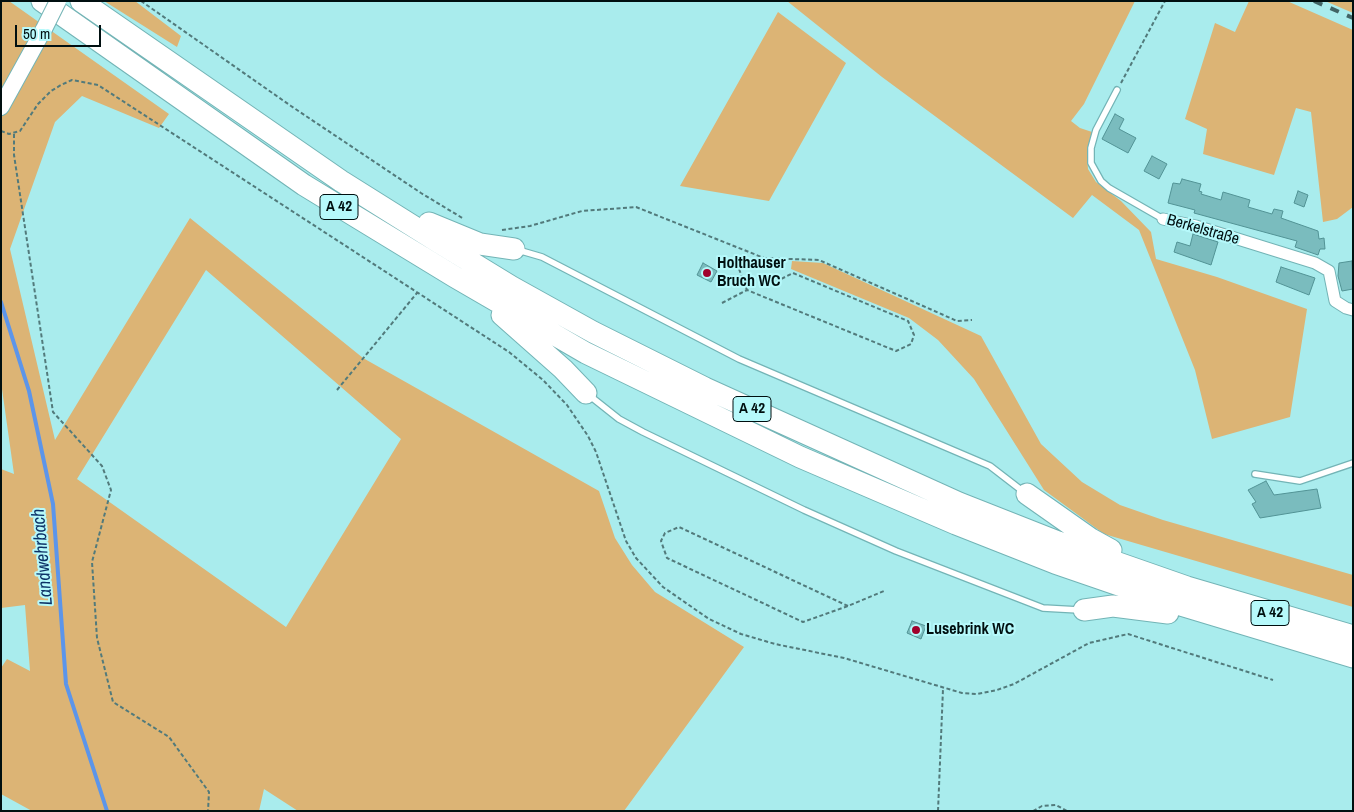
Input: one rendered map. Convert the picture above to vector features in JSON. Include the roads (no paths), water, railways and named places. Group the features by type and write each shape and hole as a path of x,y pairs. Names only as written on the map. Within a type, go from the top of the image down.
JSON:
{"highway":[{"name":"A 42","path":"42,1 304,185 455,277 586,353 800,457 878,492 1055,563 1154,598 1353,657"},
{"name":"A 42","path":"81,1 341,181 512,287 593,332 705,388 959,503 1058,542 1187,587 1353,636"},
{"path":"341,181 461,237 480,244 514,249"},
{"path":"455,277 507,318 563,369 586,393"},
{"path":"1027,494 1091,539 1111,550 1154,565 1187,587"},
{"path":"1084,610 1112,606 1160,610 1239,634 1281,637"}],"street":[{"path":"1,107 58,1"},
{"name":"Berkelstraße","path":"1163,219 1196,226 1315,263 1329,271 1332,296 1335,301 1353,310"}],"lane":[{"name":"Berkelstraße","path":"1117,90 1096,130 1091,148 1091,163 1101,181 1109,188 1163,219"},
{"path":"514,249 542,257 739,359 990,466 1027,494"},
{"path":"586,393 620,419 643,432 804,510 888,548 1043,608 1084,610"},
{"path":"1255,474 1300,481 1353,463"}],"waterway":[{"name":"Landwehrbach","path":"1,302 29,391 53,504 66,684 107,811"}],"railway":[{"path":"1314,1 1353,18"}],"place":[{"name":"Holthauser Bruch WC","path":"707,273"},
{"name":"Lusebrink WC","path":"916,630"}]}
